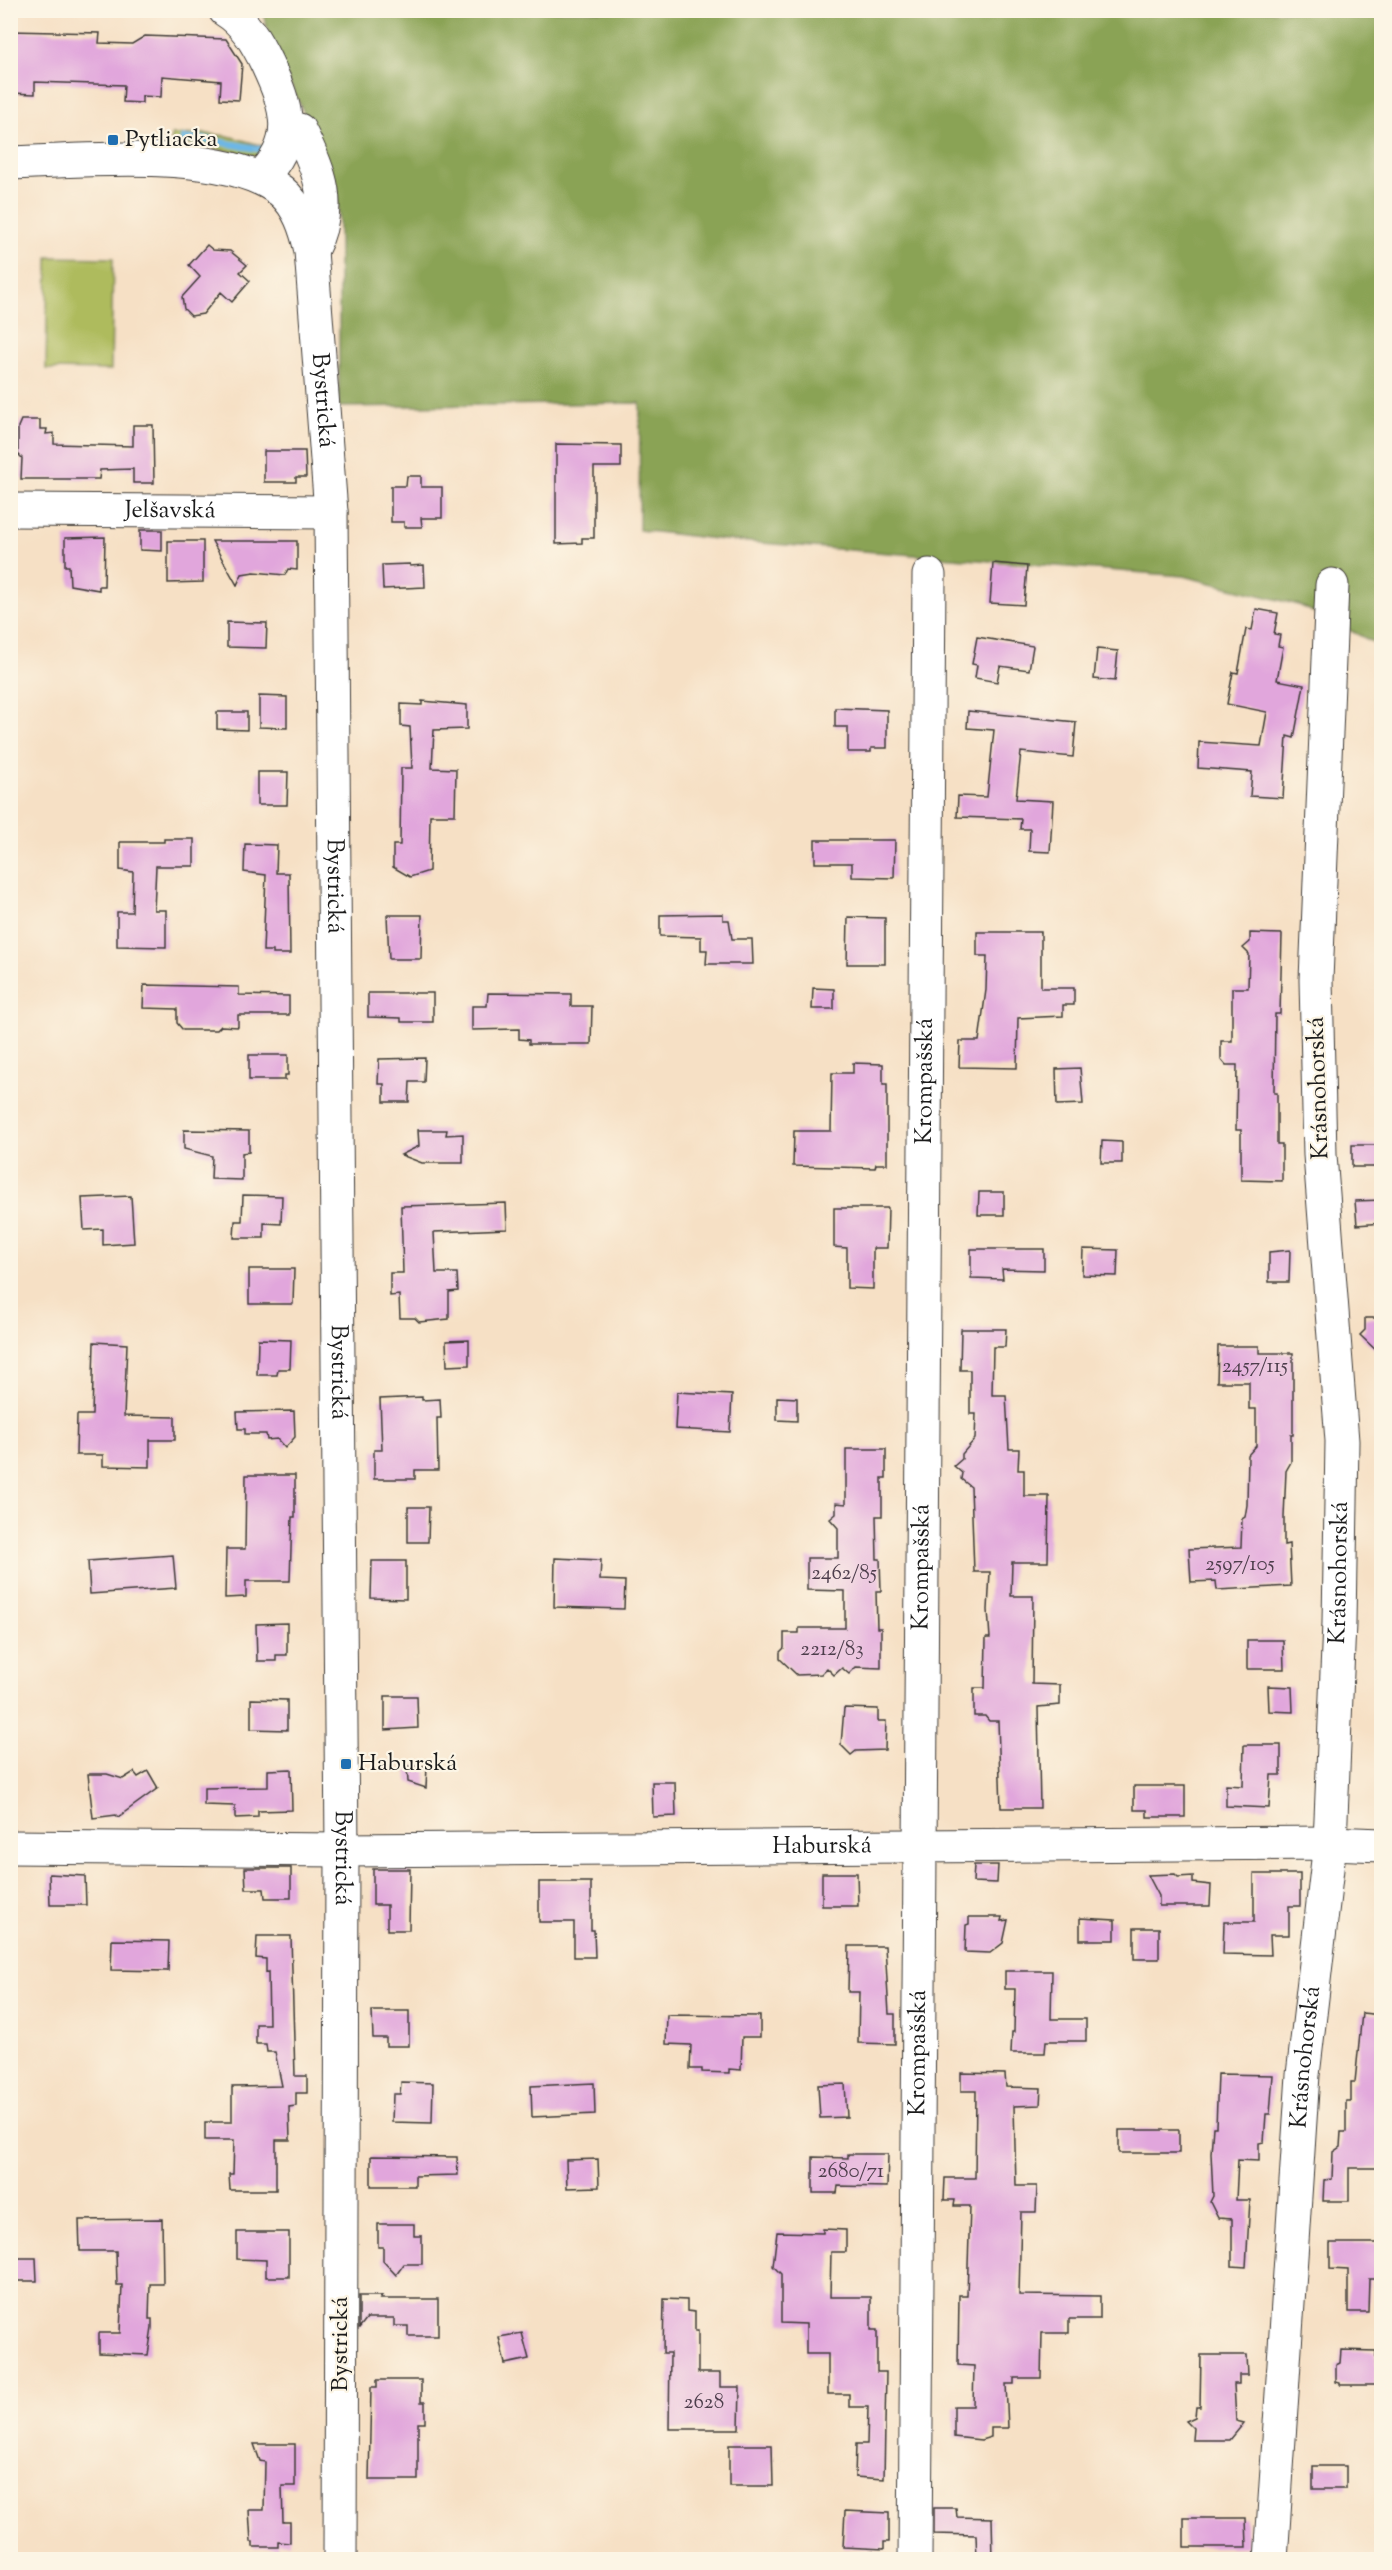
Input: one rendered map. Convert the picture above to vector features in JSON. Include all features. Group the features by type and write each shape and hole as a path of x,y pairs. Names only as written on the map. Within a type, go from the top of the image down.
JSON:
{"street":[{"path":"225,10 245,26 262,54 318,169 322,183 321,227 311,251"},
{"path":"271,185 271,167 283,146 286,122 283,99"},
{"path":"10,163 156,158 231,168 271,185 298,175 304,165 304,145 299,130"},
{"name":"Bystrická","path":"271,185 300,217 311,251 331,512 342,1850 340,2559"},
{"name":"Jelšavská","path":"10,510 331,512"},
{"name":"Krompašská","path":"915,2559 929,575"},
{"name":"Krásnohorská","path":"1270,2559 1303,2075 1330,1844 1338,1623 1342,1441 1320,1155 1316,980 1332,585"},
{"name":"Haburská","path":"10,1847 342,1850 919,1845 1382,1845"}],"green space":[{"path":"262,11 1381,11 1381,646 1299,605 1183,576 724,540 639,530 640,403 339,407 339,216 336,181 273,47"},
{"path":"172,135 228,136 270,148 256,156 171,141"},
{"path":"48,257 113,258 111,370 46,369"}],"building":[{"path":"10,31 100,33 99,43 132,44 145,36 226,39 242,64 239,100 220,99 221,81 162,76 161,97 142,96 142,103 123,102 124,85 35,82 35,94 10,93"},
{"path":"207,245 213,250 230,251 247,265 240,272 250,281 232,302 221,292 203,314 191,316 184,309 182,297 200,277 189,265"},
{"path":"21,420 40,420 40,429 47,429 46,434 54,433 54,444 133,446 133,425 153,425 154,483 133,483 133,469 100,470 99,479 21,479 22,458 18,454 18,427"},
{"path":"556,444 621,445 621,467 594,467 594,538 582,538 582,543 556,544"},
{"path":"264,451 305,451 306,477 296,477 296,482 264,482"},
{"path":"407,476 421,476 421,487 442,487 442,518 421,518 422,527 404,527 404,522 391,522 391,486 406,486"},
{"path":"140,530 162,530 162,551 140,550"},
{"path":"105,537 104,586 99,586 99,590 70,585 69,566 65,566 65,538"},
{"path":"168,541 203,541 203,582 168,583"},
{"path":"212,541 297,541 297,570 288,569 285,575 254,572 242,574 237,585"},
{"path":"993,563 1027,566 1024,605 990,603"},
{"path":"410,564 410,566 424,565 425,587 383,589 382,565"},
{"path":"1256,609 1278,613 1274,634 1280,635 1278,646 1283,647 1277,680 1304,685 1294,738 1287,736 1283,798 1250,796 1252,772 1198,768 1199,742 1261,746 1267,712 1227,704 1233,672 1238,673 1246,629 1252,630"},
{"path":"227,622 267,623 266,648 227,647"},
{"path":"977,637 1033,646 1029,670 1000,666 997,682 975,678 977,665 972,664"},
{"path":"1097,649 1118,651 1115,681 1094,679"},
{"path":"259,696 287,697 287,728 259,727"},
{"path":"422,701 467,705 467,729 434,730 432,768 456,769 455,815 430,815 429,871 410,877 393,867 393,845 400,845 401,768 412,768 410,727 401,726 401,704 422,705"},
{"path":"835,708 887,710 887,748 871,748 871,752 848,752 848,727 835,727"},
{"path":"968,711 1076,722 1073,757 1021,752 1016,799 1053,801 1050,852 1029,851 1030,829 1020,829 1021,819 957,817 958,796 987,797 994,730 967,728"},
{"path":"217,712 247,712 247,730 217,729"},
{"path":"257,772 288,772 287,805 257,805"},
{"path":"164,839 194,839 194,866 156,866 154,910 166,910 166,947 117,946 117,912 132,912 133,872 120,870 120,842 164,842"},
{"path":"815,840 895,840 894,878 852,877 852,863 815,863"},
{"path":"245,844 277,845 276,873 289,873 290,954 273,954 273,951 263,951 266,875 244,872"},
{"path":"723,914 723,920 729,920 732,939 752,939 753,964 706,964 707,950 701,950 701,937 660,936 660,915"},
{"path":"387,915 422,915 421,959 389,959"},
{"path":"848,917 885,918 885,964 847,964"},
{"path":"977,932 1041,932 1041,988 1074,988 1074,1005 1063,1005 1063,1016 1018,1018 1017,1068 959,1067 960,1041 979,1041 986,990 987,956 977,956"},
{"path":"1250,933 1282,934 1280,1014 1275,1014 1274,1093 1277,1093 1277,1144 1282,1144 1282,1181 1241,1180 1241,1130 1236,1130 1237,1065 1226,1065 1221,1059 1221,1041 1232,1041 1232,988 1248,988 1249,954 1243,948 1250,942"},
{"path":"144,985 239,987 239,995 289,996 289,1015 238,1015 238,1027 221,1026 217,1030 183,1030 177,1023 177,1009 143,1008"},
{"path":"813,988 834,989 834,1009 812,1009"},
{"path":"368,993 433,993 433,1022 401,1022 401,1018 368,1017"},
{"path":"488,993 571,994 571,1006 592,1006 591,1044 529,1044 529,1040 519,1039 519,1029 472,1030 472,1006 487,1006"},
{"path":"249,1055 288,1055 288,1075 285,1075 285,1080 249,1080"},
{"path":"425,1058 424,1082 410,1082 409,1102 384,1102 384,1084 378,1084 379,1059"},
{"path":"853,1063 883,1064 883,1084 887,1084 887,1164 876,1164 875,1168 793,1166 794,1131 831,1131 832,1073 853,1073"},
{"path":"1080,1068 1083,1104 1057,1105 1056,1069"},
{"path":"184,1130 249,1131 249,1152 242,1153 242,1180 211,1179 212,1156 184,1149"},
{"path":"418,1130 447,1130 446,1135 463,1134 463,1163 422,1163 401,1155 419,1146"},
{"path":"1102,1141 1122,1142 1122,1163 1101,1163"},
{"path":"1352,1145 1382,1145 1382,1167 1352,1167"},
{"path":"979,1192 1004,1192 1004,1215 978,1215"},
{"path":"243,1195 282,1196 281,1224 264,1223 264,1238 234,1238 235,1221 242,1221"},
{"path":"131,1196 134,1243 103,1245 103,1229 84,1230 82,1198"},
{"path":"1382,1200 1382,1223 1357,1225 1355,1201"},
{"path":"506,1203 507,1229 434,1232 436,1273 457,1273 458,1291 449,1292 449,1319 419,1322 415,1318 400,1318 399,1295 390,1296 390,1273 403,1273 401,1206"},
{"path":"834,1208 888,1208 887,1248 873,1248 873,1289 847,1288 847,1248 834,1247"},
{"path":"971,1249 1044,1249 1044,1270 1002,1269 1003,1279 971,1278"},
{"path":"1083,1249 1118,1250 1117,1276 1082,1275"},
{"path":"1290,1250 1289,1282 1269,1282 1269,1252"},
{"path":"249,1269 294,1269 293,1304 249,1304"},
{"path":"1365,1318 1382,1318 1382,1356 1360,1335 1365,1330"},
{"path":"961,1329 1006,1329 1005,1347 993,1347 992,1395 1006,1395 1009,1449 1019,1449 1018,1470 1024,1470 1024,1496 1049,1496 1048,1562 1012,1562 1011,1596 1033,1596 1032,1684 1060,1685 1060,1705 1038,1707 1040,1808 1001,1808 998,1721 989,1721 985,1716 974,1716 974,1688 985,1688 986,1638 990,1638 988,1610 990,1572 974,1572 971,1487 961,1479 962,1473 954,1466 962,1459 962,1454 975,1439 976,1414 970,1414 970,1370 960,1370"},
{"path":"258,1339 291,1340 290,1369 278,1369 277,1375 257,1375"},
{"path":"469,1340 469,1365 447,1366 446,1341"},
{"path":"94,1342 127,1344 124,1416 175,1417 175,1440 150,1440 150,1467 103,1466 103,1455 76,1455 77,1415 92,1415"},
{"path":"1218,1346 1259,1346 1259,1353 1293,1353 1293,1435 1291,1435 1291,1462 1286,1471 1284,1517 1284,1545 1289,1544 1291,1586 1217,1590 1216,1581 1191,1582 1189,1549 1241,1547 1242,1519 1245,1517 1247,1505 1248,1455 1256,1446 1256,1409 1249,1409 1249,1382 1217,1382"},
{"path":"677,1392 732,1395 730,1432 675,1429"},
{"path":"422,1397 422,1400 440,1399 441,1418 437,1418 438,1470 415,1470 415,1479 374,1479 374,1450 382,1450 380,1399"},
{"path":"777,1397 797,1398 797,1421 777,1420"},
{"path":"294,1411 295,1437 285,1448 277,1439 267,1440 266,1434 245,1434 245,1429 238,1429 237,1412"},
{"path":"846,1449 886,1449 886,1478 882,1478 882,1516 876,1516 877,1559 880,1559 881,1591 876,1591 877,1628 881,1628 881,1668 856,1667 849,1674 842,1668 834,1675 827,1668 821,1674 797,1675 780,1659 780,1652 784,1648 784,1633 799,1633 799,1628 845,1628 845,1591 807,1590 807,1558 838,1558 838,1528 830,1519 836,1514 836,1503 846,1504"},
{"path":"246,1475 295,1475 295,1517 292,1517 290,1581 246,1581 246,1597 225,1598 226,1549 245,1549"},
{"path":"408,1507 429,1507 428,1542 408,1542"},
{"path":"173,1555 176,1588 90,1594 88,1561"},
{"path":"555,1558 601,1560 600,1580 625,1581 624,1609 554,1607"},
{"path":"372,1561 406,1561 406,1599 371,1598"},
{"path":"287,1623 287,1655 276,1655 276,1661 257,1661 256,1624"},
{"path":"1247,1640 1283,1640 1284,1669 1247,1669"},
{"path":"1268,1686 1292,1687 1293,1712 1269,1711"},
{"path":"385,1696 417,1696 418,1728 385,1730"},
{"path":"251,1699 287,1700 287,1730 251,1729"},
{"path":"844,1708 878,1709 878,1721 886,1721 885,1750 856,1751 851,1755 841,1745"},
{"path":"1244,1745 1281,1745 1281,1775 1271,1775 1269,1808 1226,1806 1226,1785 1243,1786"},
{"path":"407,1766 427,1766 426,1788 408,1782"},
{"path":"291,1769 292,1810 258,1811 258,1817 235,1818 235,1806 204,1805 204,1788 268,1787 268,1770"},
{"path":"148,1771 158,1788 118,1817 116,1815 93,1818 88,1774 107,1774 123,1779 134,1772 138,1777"},
{"path":"652,1782 675,1782 676,1816 653,1817"},
{"path":"1134,1786 1185,1786 1185,1817 1147,1817 1147,1810 1134,1810"},
{"path":"974,1865 998,1865 997,1883 973,1882"},
{"path":"245,1868 291,1868 291,1898 265,1898 264,1889 246,1889"},
{"path":"373,1869 410,1869 409,1930 387,1930 387,1905 373,1905"},
{"path":"822,1873 857,1873 858,1906 822,1906"},
{"path":"49,1874 85,1876 86,1905 50,1905"},
{"path":"1175,1874 1178,1877 1193,1876 1193,1883 1211,1885 1210,1906 1159,1906 1159,1896 1148,1875"},
{"path":"1254,1874 1300,1874 1300,1906 1289,1906 1289,1935 1270,1935 1271,1955 1223,1954 1224,1922 1254,1922"},
{"path":"539,1882 591,1882 591,1930 594,1930 595,1957 574,1957 574,1922 539,1922"},
{"path":"969,1917 1002,1917 1001,1921 1008,1920 1003,1943 990,1953 965,1952 966,1925 969,1924"},
{"path":"1080,1918 1115,1920 1115,1940 1080,1940"},
{"path":"1134,1928 1159,1928 1159,1959 1134,1959"},
{"path":"257,1936 291,1936 295,2076 307,2076 307,2093 296,2093 296,2106 289,2107 290,2140 276,2140 276,2190 230,2190 229,2174 233,2174 234,2140 205,2140 205,2122 232,2122 232,2087 282,2086 275,2052 267,2052 266,2044 256,2044 256,2024 269,2024 268,1972 266,1973 266,1959 256,1958"},
{"path":"112,1940 169,1941 168,1971 111,1970"},
{"path":"849,1946 885,1946 889,2014 895,2014 895,2044 858,2043 859,1992 848,1992"},
{"path":"1005,1971 1052,1971 1051,2019 1086,2019 1086,2041 1046,2041 1045,2053 1011,2053 1015,1989 1005,1989"},
{"path":"372,2011 409,2011 409,2046 386,2046 386,2038 373,2038"},
{"path":"1362,2013 1382,2015 1382,2168 1349,2168 1349,2201 1323,2201 1324,2180 1332,2179 1333,2152 1340,2147 1341,2132 1346,2132 1346,2101 1351,2101 1351,2082 1355,2082"},
{"path":"667,2015 760,2016 760,2037 742,2037 741,2070 729,2069 729,2073 702,2072 702,2069 690,2069 691,2045 666,2044"},
{"path":"961,2073 1005,2074 1006,2087 1041,2088 1040,2105 1014,2106 1016,2186 1037,2186 1036,2212 1021,2212 1019,2295 1100,2296 1100,2319 1069,2319 1069,2333 1042,2333 1041,2378 1014,2378 1014,2384 1006,2384 1008,2428 991,2428 991,2437 981,2440 954,2437 954,2406 973,2406 974,2366 958,2365 959,2295 967,2295 970,2206 954,2206 955,2200 944,2200 945,2178 975,2178 976,2091 961,2091"},
{"path":"1218,2074 1273,2075 1270,2114 1266,2114 1264,2142 1259,2143 1259,2161 1238,2160 1236,2200 1250,2200 1246,2267 1232,2266 1232,2219 1218,2218 1210,2202 1213,2196 1211,2153 1213,2127 1216,2127"},
{"path":"401,2082 433,2083 432,2123 392,2122 393,2094 400,2094"},
{"path":"594,2083 595,2114 532,2117 531,2086"},
{"path":"845,2084 847,2117 820,2118 818,2085"},
{"path":"1119,2130 1179,2130 1179,2153 1119,2153"},
{"path":"848,2154 888,2154 887,2187 838,2186 837,2193 813,2193 813,2157 848,2158"},
{"path":"371,2156 457,2157 458,2175 415,2176 415,2186 371,2186"},
{"path":"598,2159 599,2187 567,2188 566,2160"},
{"path":"162,2219 163,2284 150,2284 149,2319 152,2319 152,2328 148,2355 99,2353 99,2333 120,2333 122,2285 117,2285 116,2251 80,2251 79,2220"},
{"path":"378,2224 414,2224 414,2236 422,2236 422,2264 404,2264 396,2275 383,2261 383,2247 378,2247"},
{"path":"823,2229 846,2230 846,2252 831,2252 830,2297 871,2297 871,2330 877,2330 877,2372 886,2372 884,2479 855,2477 856,2444 867,2444 868,2407 849,2407 849,2394 828,2394 828,2354 806,2354 806,2324 781,2323 781,2274 773,2266 777,2232 823,2233"},
{"path":"237,2232 289,2232 289,2277 266,2277 266,2260 237,2259"},
{"path":"1330,2243 1382,2243 1382,2279 1369,2279 1368,2312 1348,2312 1348,2270 1330,2269"},
{"path":"10,2258 36,2258 37,2281 10,2281"},
{"path":"359,2296 382,2296 380,2299 438,2299 438,2336 408,2336 408,2326 394,2326 394,2318 367,2318 359,2328"},
{"path":"664,2299 687,2300 687,2311 695,2312 695,2331 698,2331 698,2373 720,2373 720,2387 740,2387 739,2429 669,2429 670,2353 663,2353"},
{"path":"522,2333 529,2359 505,2364 499,2337"},
{"path":"1341,2350 1376,2351 1375,2385 1340,2385 1336,2382 1336,2365 1340,2363"},
{"path":"1201,2355 1247,2355 1248,2375 1239,2375 1239,2384 1234,2384 1236,2421 1244,2423 1230,2440 1192,2440 1193,2428 1186,2421 1195,2417 1196,2407 1200,2407"},
{"path":"377,2380 421,2380 421,2402 425,2402 425,2423 418,2423 418,2480 369,2480 371,2387 377,2387"},
{"path":"254,2444 295,2444 295,2486 282,2486 283,2522 290,2522 290,2543 278,2542 278,2547 253,2547 253,2542 251,2542 249,2510 264,2510 265,2462 260,2461"},
{"path":"729,2445 772,2445 773,2486 729,2486"},
{"path":"1313,2466 1346,2466 1346,2489 1313,2489"},
{"path":"934,2508 956,2508 957,2517 992,2518 993,2559 977,2559 976,2535 934,2534"},
{"path":"845,2511 889,2513 889,2542 884,2542 884,2549 843,2547"},
{"path":"1184,2518 1246,2518 1247,2547 1184,2547"}],"waterway":[{"path":"183,139 209,140 259,149"}],"place":[{"name":"Pytliacka","path":"113,140"},
{"name":"Haburská","path":"346,1764"}]}
